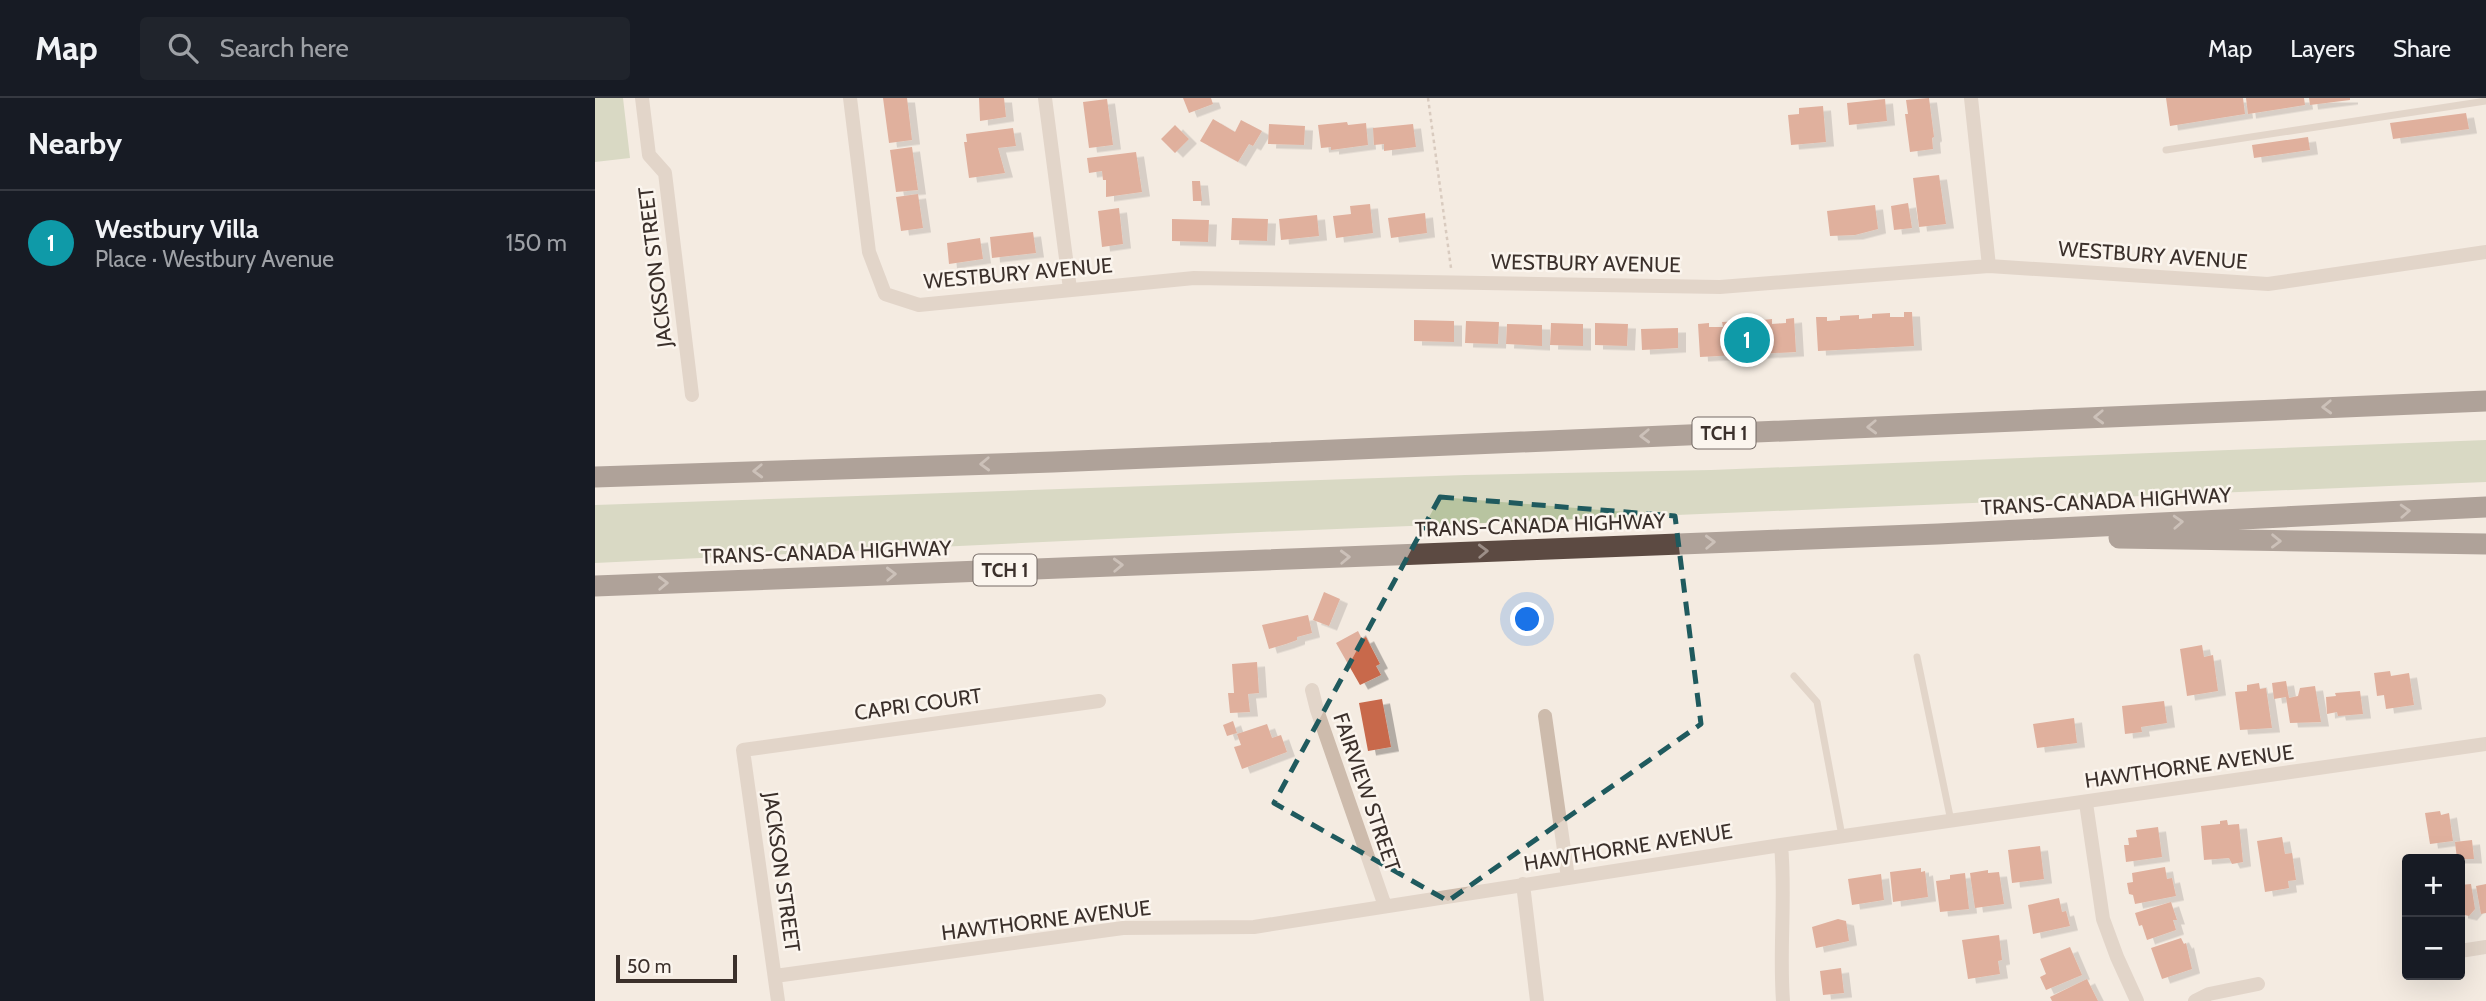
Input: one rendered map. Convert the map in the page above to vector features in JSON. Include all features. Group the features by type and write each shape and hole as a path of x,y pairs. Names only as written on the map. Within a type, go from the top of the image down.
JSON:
{"highway":[{"path":"2395,404 2486,394"},
{"name":"TCH 1","path":"595,477 1081,461 2486,401"},
{"name":"TRANS-CANADA HIGHWAY","path":"595,586 1938,534 2486,507"},
{"path":"1938,534 2486,544"}],"street":[{"name":"JACKSON STREET","path":"642,98 649,155 665,173 692,395"},
{"name":"WESTBURY AVENUE","path":"850,98 869,252 885,294 919,305 1194,278 1720,287 1989,266 2268,284 2486,252"},
{"path":"1045,98 1070,289"},
{"path":"1971,98 1989,266"},
{"name":"FAIRVIEW STREET","path":"1312,690 1385,906"},
{"name":"CAPRI COURT","path":"743,750 1099,701"},
{"path":"1545,716 1568,878"},
{"name":"HAWTHORNE AVENUE","path":"775,976 1123,928 1255,926 1781,845 2486,744"},
{"name":"JACKSON STREET","path":"743,750 778,1001"},
{"path":"2086,803 2103,919 2137,1001"},
{"path":"1781,845 1784,871 1781,936 1783,1001"},
{"path":"1523,884 1537,1001"},
{"path":"2465,950 2486,947"},
{"path":"2195,1001 2209,994 2258,984"}],"lane":[{"path":"2166,150 2483,100"},
{"path":"1917,657 1951,821"},
{"path":"1794,676 1817,702 1842,836"}],"path":[{"path":"1428,98 1453,282"}],"highlighted area":[{"path":"1440,497 1675,516 1701,724 1448,901 1274,803"}],"green space":[{"path":"595,98 623,98 630,158 595,162"},
{"path":"2486,440 2486,482 1238,533 595,563 595,505 1465,475 1711,470"}],"building":[{"path":"883,98 907,98 912,140 889,143"},
{"path":"979,98 1004,98 1006,117 980,121"},
{"path":"1183,98 1211,98 1213,104 1189,113"},
{"path":"1929,98 1933,149 1910,152 1906,100"},
{"path":"2166,98 2243,98 2245,114 2170,126"},
{"path":"2246,98 2304,98 2305,105 2248,114"},
{"path":"2309,98 2350,98 2350,100 2310,105"},
{"path":"1107,99 1113,145 1089,148 1083,102"},
{"path":"1885,99 1887,121 1849,125 1847,103"},
{"path":"1823,106 1826,142 1791,145 1788,115 1799,114 1799,108"},
{"path":"2466,113 2469,129 2393,139 2390,123"},
{"path":"1213,119 1235,132 1241,120 1262,131 1253,146 1249,144 1238,162 1200,141"},
{"path":"1347,122 1348,125 1366,123 1368,145 1331,150 1331,147 1321,148 1318,125"},
{"path":"1269,124 1305,126 1304,145 1268,144"},
{"path":"1413,124 1416,147 1384,151 1384,144 1374,145 1373,128"},
{"path":"1175,125 1189,139 1175,153 1161,139"},
{"path":"1013,128 1016,146 998,148 1005,173 969,178 964,142 967,142 966,134"},
{"path":"2308,137 2310,150 2254,158 2252,145"},
{"path":"912,147 918,190 896,192 890,150"},
{"path":"1136,152 1142,192 1106,197 1106,180 1103,180 1102,171 1089,173 1087,158"},
{"path":"1939,175 1946,224 1919,227 1913,178"},
{"path":"1192,181 1200,181 1202,201 1193,201"},
{"path":"918,194 923,228 901,231 896,197"},
{"path":"1908,203 1912,228 1894,230 1891,206"},
{"path":"1370,204 1373,233 1336,238 1333,216 1351,214 1350,206"},
{"path":"1875,205 1878,229 1855,235 1830,236 1827,211"},
{"path":"1119,208 1123,244 1102,247 1098,211"},
{"path":"1425,213 1427,233 1391,238 1388,218"},
{"path":"1317,215 1319,236 1281,240 1279,219"},
{"path":"1232,218 1268,219 1267,241 1231,240"},
{"path":"1172,219 1209,220 1208,242 1172,241"},
{"path":"1033,232 1036,253 992,258 990,237"},
{"path":"980,238 983,259 949,264 947,243"},
{"path":"1904,312 1912,312 1914,346 1818,351 1816,317 1827,317 1827,321 1840,320 1840,316 1859,315 1859,319 1872,318 1872,314 1890,313 1890,317 1904,317"},
{"path":"1794,318 1796,352 1700,357 1698,324 1709,323 1709,327 1723,327 1722,322 1741,321 1741,326 1772,319 1772,324 1786,323 1786,319"},
{"path":"1414,320 1454,321 1454,342 1414,341"},
{"path":"1466,321 1499,322 1498,344 1465,343"},
{"path":"1551,323 1583,324 1583,346 1550,345"},
{"path":"1595,323 1628,324 1627,346 1595,345"},
{"path":"1507,324 1542,325 1542,346 1506,344"},
{"path":"1678,328 1678,348 1642,350 1641,329"},
{"path":"1324,592 1340,599 1329,626 1313,620"},
{"path":"1308,615 1312,633 1269,649 1262,625"},
{"path":"1358,631 1362,639 1366,637 1380,664 1376,666 1381,675 1360,685 1336,643"},
{"path":"2202,645 2204,657 2213,655 2218,691 2187,696 2180,649"},
{"path":"1257,662 1259,693 1248,694 1250,712 1230,713 1228,693 1234,693 1232,664"},
{"path":"2390,671 2391,676 2409,673 2414,705 2386,709 2384,695 2377,696 2374,673"},
{"path":"2286,681 2289,698 2298,696 2300,688 2315,686 2321,722 2290,723 2286,697 2274,699 2272,683"},
{"path":"2259,683 2260,689 2266,688 2272,728 2240,730 2235,692 2247,691 2247,685"},
{"path":"2360,691 2363,714 2327,714 2326,697 2336,696 2335,693"},
{"path":"1382,699 1391,747 1368,751 1359,703"},
{"path":"2164,701 2167,723 2141,727 2142,732 2125,734 2122,706"},
{"path":"2074,718 2077,743 2037,748 2033,724"},
{"path":"1233,721 1237,733 1227,736 1223,725"},
{"path":"1267,724 1272,738 1281,735 1287,752 1242,769 1234,747 1241,745 1237,734"},
{"path":"2440,811 2441,815 2449,813 2453,841 2430,844 2425,813"},
{"path":"2227,820 2228,825 2239,824 2243,862 2232,864 2229,858 2204,860 2201,826 2220,824 2220,821"},
{"path":"2158,827 2162,857 2126,862 2124,845 2129,845 2128,838 2137,837 2136,830"},
{"path":"2282,837 2285,854 2292,853 2296,880 2288,881 2289,888 2265,892 2257,841"},
{"path":"2472,840 2474,859 2465,859 2465,854 2456,854 2455,842"},
{"path":"2040,846 2044,879 2012,883 2008,850"},
{"path":"2165,867 2167,879 2172,878 2176,896 2135,904 2127,883 2133,882 2132,873"},
{"path":"1921,868 1921,872 1925,871 1928,897 1893,902 1890,872"},
{"path":"1988,870 1988,873 1999,872 2004,904 1975,908 1970,873"},
{"path":"1965,873 1969,909 1940,912 1936,881"},
{"path":"1881,874 1884,900 1852,905 1848,879"},
{"path":"2471,884 2475,909 2469,916 2465,915 2465,885"},
{"path":"2486,884 2486,913 2481,914 2476,886"},
{"path":"2059,898 2062,912 2066,911 2070,926 2033,934 2028,905"},
{"path":"2171,902 2177,920 2173,920 2176,930 2147,940 2135,913"},
{"path":"1838,919 1846,921 1849,941 1816,948 1812,927"},
{"path":"1999,935 2002,960 1998,961 2000,974 1968,979 1962,940"},
{"path":"2181,938 2184,944 2186,943 2192,969 2162,979 2151,948"},
{"path":"2070,947 2082,975 2046,990 2040,977 2046,974 2040,959"},
{"path":"1841,968 1844,993 1823,995 1820,971"},
{"path":"2087,979 2098,1001 2052,1001 2050,997"}],"place":[{"name":"Westbury Villa","path":"1747,340"}]}
